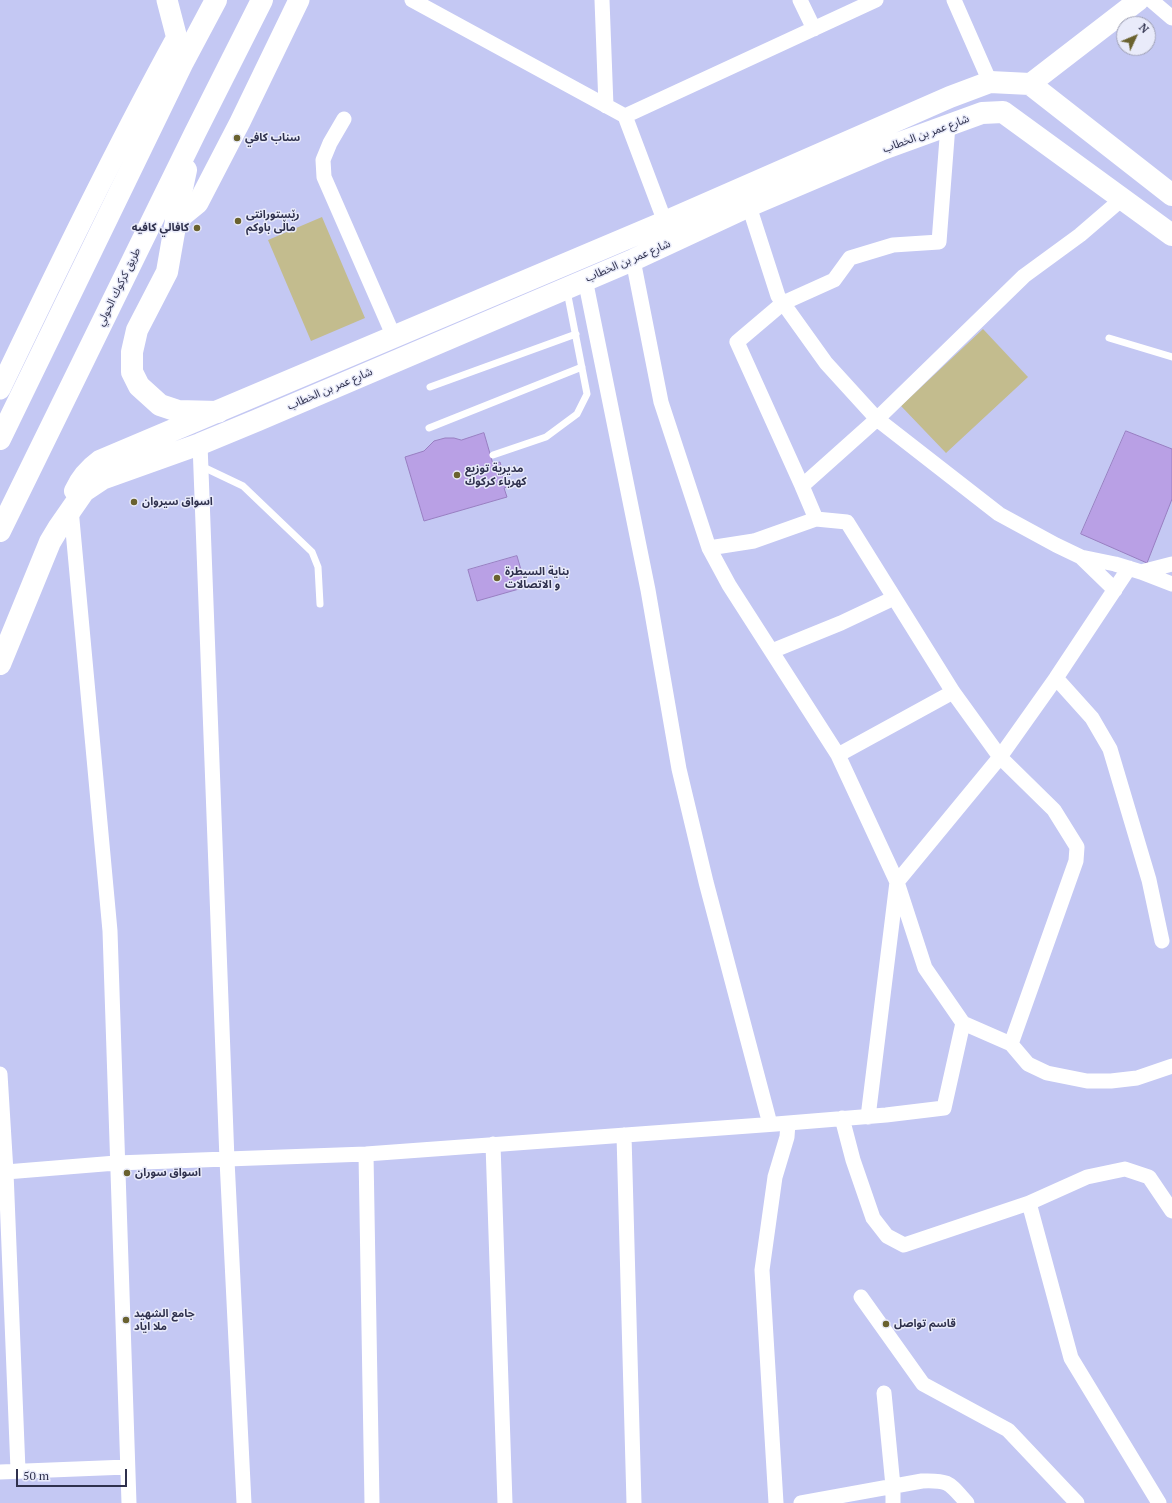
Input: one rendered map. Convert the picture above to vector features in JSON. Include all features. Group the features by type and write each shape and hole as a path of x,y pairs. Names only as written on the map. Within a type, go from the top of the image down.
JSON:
{"main road":[{"path":"167,0 183,62"},
{"path":"0,438 183,62 216,0"},
{"name":"طريق كركوك الحولي","path":"0,531 194,133 262,0"},
{"path":"176,221 198,203 240,122 299,0"},
{"path":"1139,0 1030,84 1172,195"},
{"path":"0,389 134,115 177,37"},
{"name":"شارع عمر بن الخطاب","path":"71,509 73,495 79,481 88,470 100,461 665,222 950,96 990,82 1030,84"},
{"name":"شارع عمر بن الخطاب","path":"0,664 50,542 84,492 102,479 200,444 258,420 576,283 633,260 748,206 882,149 982,113 1002,112 1172,235"},
{"path":"194,133 180,198 167,272 137,330 132,352 132,372 139,386 160,405 178,411 218,412"},
{"path":"249,399 258,420"}],"street":[{"path":"412,0 625,116 665,222"},
{"path":"602,0 606,106"},
{"path":"800,0 814,29"},
{"path":"625,116 876,0"},
{"path":"954,0 990,82"},
{"path":"1151,0 1172,18"},
{"path":"344,119 330,143 323,160 324,177 394,337"},
{"path":"816,519 737,342 783,303 834,280 850,258 893,245 939,242 948,125"},
{"path":"802,486 877,419 1024,276 1080,235 1122,198"},
{"path":"748,206 778,296 826,362 877,419 999,514 1081,557 1135,570 1172,584"},
{"path":"633,260 661,402 709,548 729,585 838,755 897,882 925,968 963,1023 1011,1044 1028,1064 1047,1073 1087,1081 1111,1081 1137,1078 1172,1066"},
{"path":"576,283 648,590 679,769 706,882 770,1124"},
{"path":"200,444 227,1160 244,1503"},
{"path":"71,509 110,931 116,1163 129,1503"},
{"path":"709,548 754,541 816,519 847,522 953,692 1000,757 1054,810 1077,847 1076,861 1011,1044"},
{"path":"1081,557 1114,590"},
{"path":"868,1116 897,882 1000,757 1056,678 1114,590 1135,570 1172,564"},
{"path":"772,650 841,623 894,598"},
{"path":"1056,678 1092,718 1110,749 1149,880 1162,941"},
{"path":"838,755 953,692"},
{"path":"6,1172 116,1163 366,1154 788,1123 944,1108 963,1023"},
{"path":"0,1074 6,1172 18,1470"},
{"path":"842,1118 853,1160 872,1218 887,1236 904,1244 1029,1203 1086,1177 1125,1169 1149,1177 1172,1211"},
{"path":"776,1503 762,1270 775,1177 787,1137 788,1123"},
{"path":"624,1135 634,1503"},
{"path":"493,1144 505,1503"},
{"path":"366,1154 372,1503"},
{"path":"1029,1203 1071,1358 1159,1503"},
{"path":"861,1297 923,1384 1008,1430 1076,1503"},
{"path":"884,1393 893,1486 893,1503"},
{"path":"0,1472 18,1470 127,1467"},
{"path":"801,1503 922,1481 940,1480 951,1485 966,1503"}],"lane":[{"path":"493,455 546,437 577,414 588,394 576,334 576,283"},
{"path":"430,386 576,334"},
{"path":"1109,338 1172,357"},
{"path":"429,428 582,367"},
{"path":"201,466 243,486 312,552 318,567 320,604"}],"shaded area":[{"path":"322,217 365,318 311,341 268,240"},
{"path":"983,329 1028,377 946,453 901,406"}],"building":[{"path":"1126,431 1172,449 1172,499 1147,563 1081,534"},
{"name":"مديرية توزيع كهرباء كركوك","path":"484,433 493,464 500,462 507,487 504,488 507,497 424,521 405,457 424,451 434,441 445,438 461,440"},
{"name":"بناية السيطرة و الاتصالات","path":"517,556 526,587 477,601 468,570"}],"place":[{"name":"سناب كافي","path":"237,138"},
{"name":"رێستورانتی ماڵی باوکم","path":"238,221"},
{"name":"كافالي كافيه","path":"197,228"},
{"name":"مديرية توزيع كهرباء كركوك","path":"457,475"},
{"name":"اسواق سيروان","path":"134,502"},
{"name":"بناية السيطرة و الاتصالات","path":"497,578"},
{"name":"اسواق سوران","path":"127,1173"},
{"name":"جامع الشهيد ملا اياد","path":"126,1320"},
{"name":"قاسم تواصل","path":"886,1324"}]}
